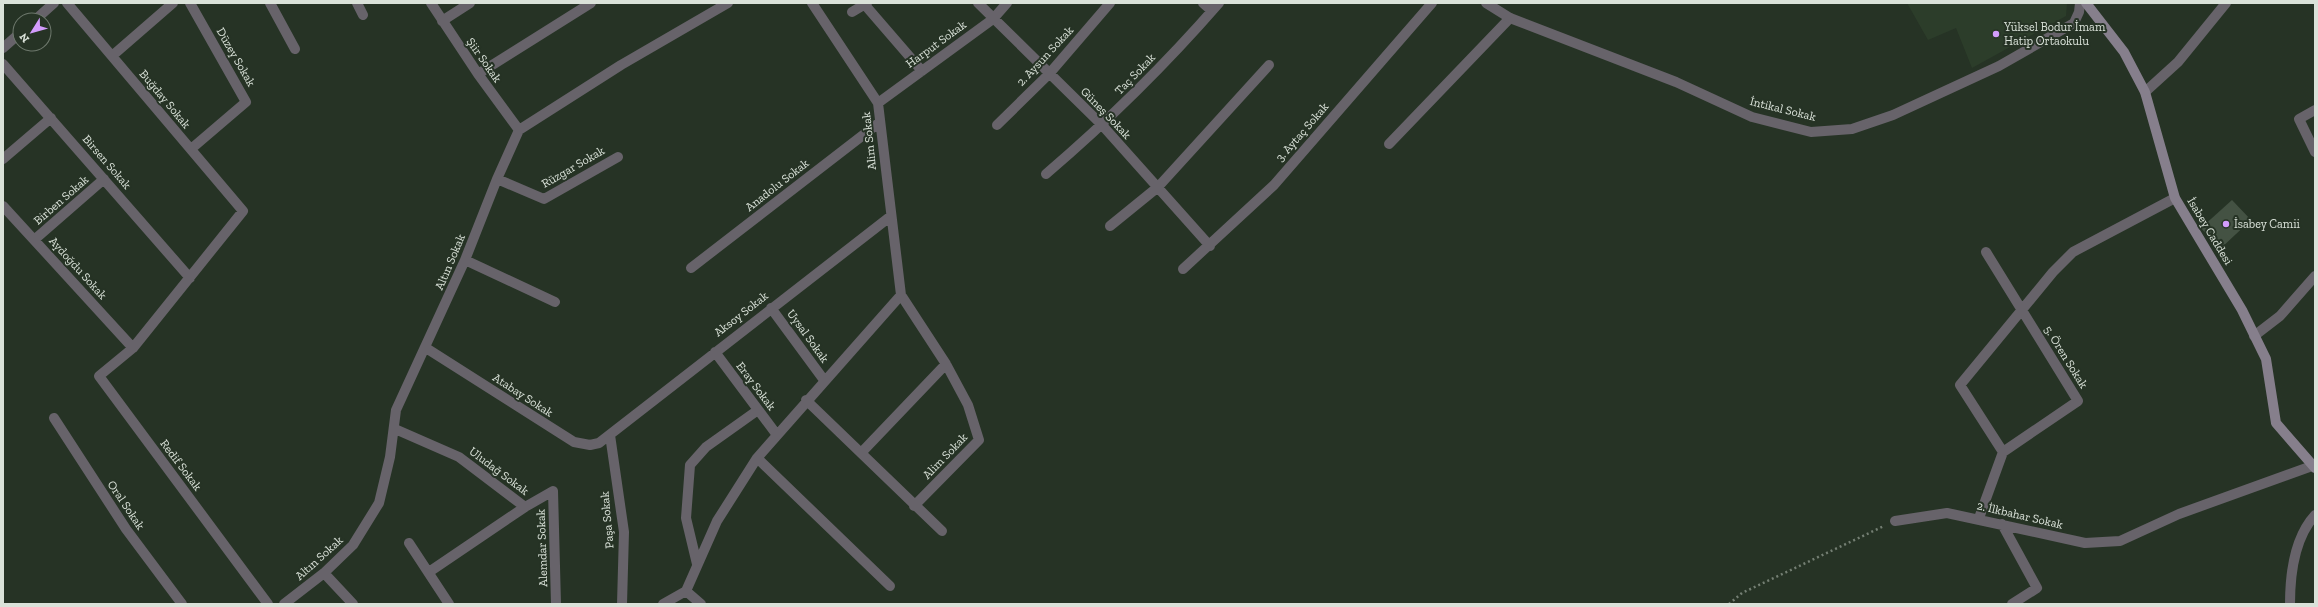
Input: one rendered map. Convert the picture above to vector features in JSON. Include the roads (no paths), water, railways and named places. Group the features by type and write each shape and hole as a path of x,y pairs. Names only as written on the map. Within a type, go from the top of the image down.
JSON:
{"main road":[{"name":"İsabey Caddesi","path":"2086,3 2124,52 2145,92 2175,198 2242,310 2266,359 2276,423 2313,467"}],"street":[{"path":"44,12 54,3"},
{"name":"Buğday Sokak","path":"67,3 243,211 190,278"},
{"path":"112,56 172,3"},
{"name":"Düzey Sokak","path":"190,3 246,102 191,149"},
{"path":"270,3 295,49"},
{"path":"357,3 363,15"},
{"name":"Şiir Sokak","path":"431,3 478,74 519,130"},
{"path":"442,21 470,3"},
{"path":"478,74 591,3"},
{"path":"519,130 621,65 728,3"},
{"name":"Alim Sokak","path":"812,3 878,103 901,295 946,364 968,405 979,440 914,506"},
{"name":"Güneş Sokak","path":"978,3 1102,125 1210,246"},
{"name":"Harput Sokak","path":"878,103 993,19 1007,3"},
{"name":"2. Aysun Sokak","path":"997,125 1049,74 1110,3"},
{"path":"1203,3 1215,7"},
{"name":"3. Aytaç Sokak","path":"1183,269 1210,246 1274,185 1432,3"},
{"name":"İntikal Sokak","path":"1486,3 1510,18 1676,82 1752,117 1811,132 1852,129 1893,115 1951,90 2074,23 2079,12 2080,3"},
{"path":"2145,92 2178,62 2226,3"},
{"path":"852,12 866,4 922,71"},
{"name":"Taç Sokak","path":"1046,174 1102,125 1153,76 1215,7"},
{"path":"1389,144 1510,18"},
{"path":"3,48 12,40"},
{"name":"Birsen Sokak","path":"3,64 190,278"},
{"path":"1110,226 1158,187 1269,65"},
{"path":"2315,110 2299,119 2315,152"},
{"path":"3,159 51,118"},
{"name":"Anadolu Sokak","path":"691,268 880,122"},
{"name":"Altın Sokak","path":"284,604 324,573 353,545 379,503 390,458 395,429 396,410 426,348 465,260 497,178 519,130"},
{"name":"Rüzgar Sokak","path":"497,178 544,199 618,157"},
{"name":"Birben Sokak","path":"34,240 104,179"},
{"path":"1978,518 2003,452 1960,385 2023,312 2053,272 2073,252 2175,198"},
{"name":"Aydoğdu Sokak","path":"3,206 133,348"},
{"name":"Aksoy Sokak","path":"610,435 771,308 891,216"},
{"name":"5. Ören Sokak","path":"1986,252 2078,401 2003,452"},
{"path":"465,260 555,302"},
{"path":"2254,336 2280,316 2315,276"},
{"path":"133,348 190,278"},
{"path":"688,604 686,591 717,521 757,458 806,400 901,295"},
{"name":"Uysal Sokak","path":"771,308 824,380"},
{"name":"Redif Sokak","path":"133,348 99,376 268,604"},
{"name":"Atabay Sokak","path":"426,348 574,442 590,445 599,443 610,435"},
{"name":"Eray Sokak","path":"715,352 777,435"},
{"path":"861,454 946,364"},
{"path":"806,400 914,506 942,531"},
{"path":"698,564 686,518 690,465 706,447 758,410"},
{"name":"Oral Sokak","path":"54,418 126,529 182,604"},
{"name":"Uludağ Sokak","path":"395,429 458,457 525,507 429,572"},
{"name":"Paşa Sokak","path":"610,435 624,532 622,604"},
{"path":"757,458 890,586"},
{"name":"2. İlkbahar Sokak","path":"1895,521 1947,512 2085,543 2120,541 2178,514 2313,467"},
{"name":"Alemdar Sokak","path":"525,507 553,491 556,604"},
{"path":"2290,604 2295,551 2305,526 2315,515"},
{"path":"2002,524 2036,588 2012,604"},
{"path":"409,543 450,604"},
{"path":"324,573 353,604"},
{"path":"663,604 686,591"},
{"path":"686,591 701,604"}],"place":[{"name":"Yüksel Bodur İmam Hatip Ortaokulu","path":"1996,34"},
{"name":"İsabey Camii","path":"2226,224"}]}
